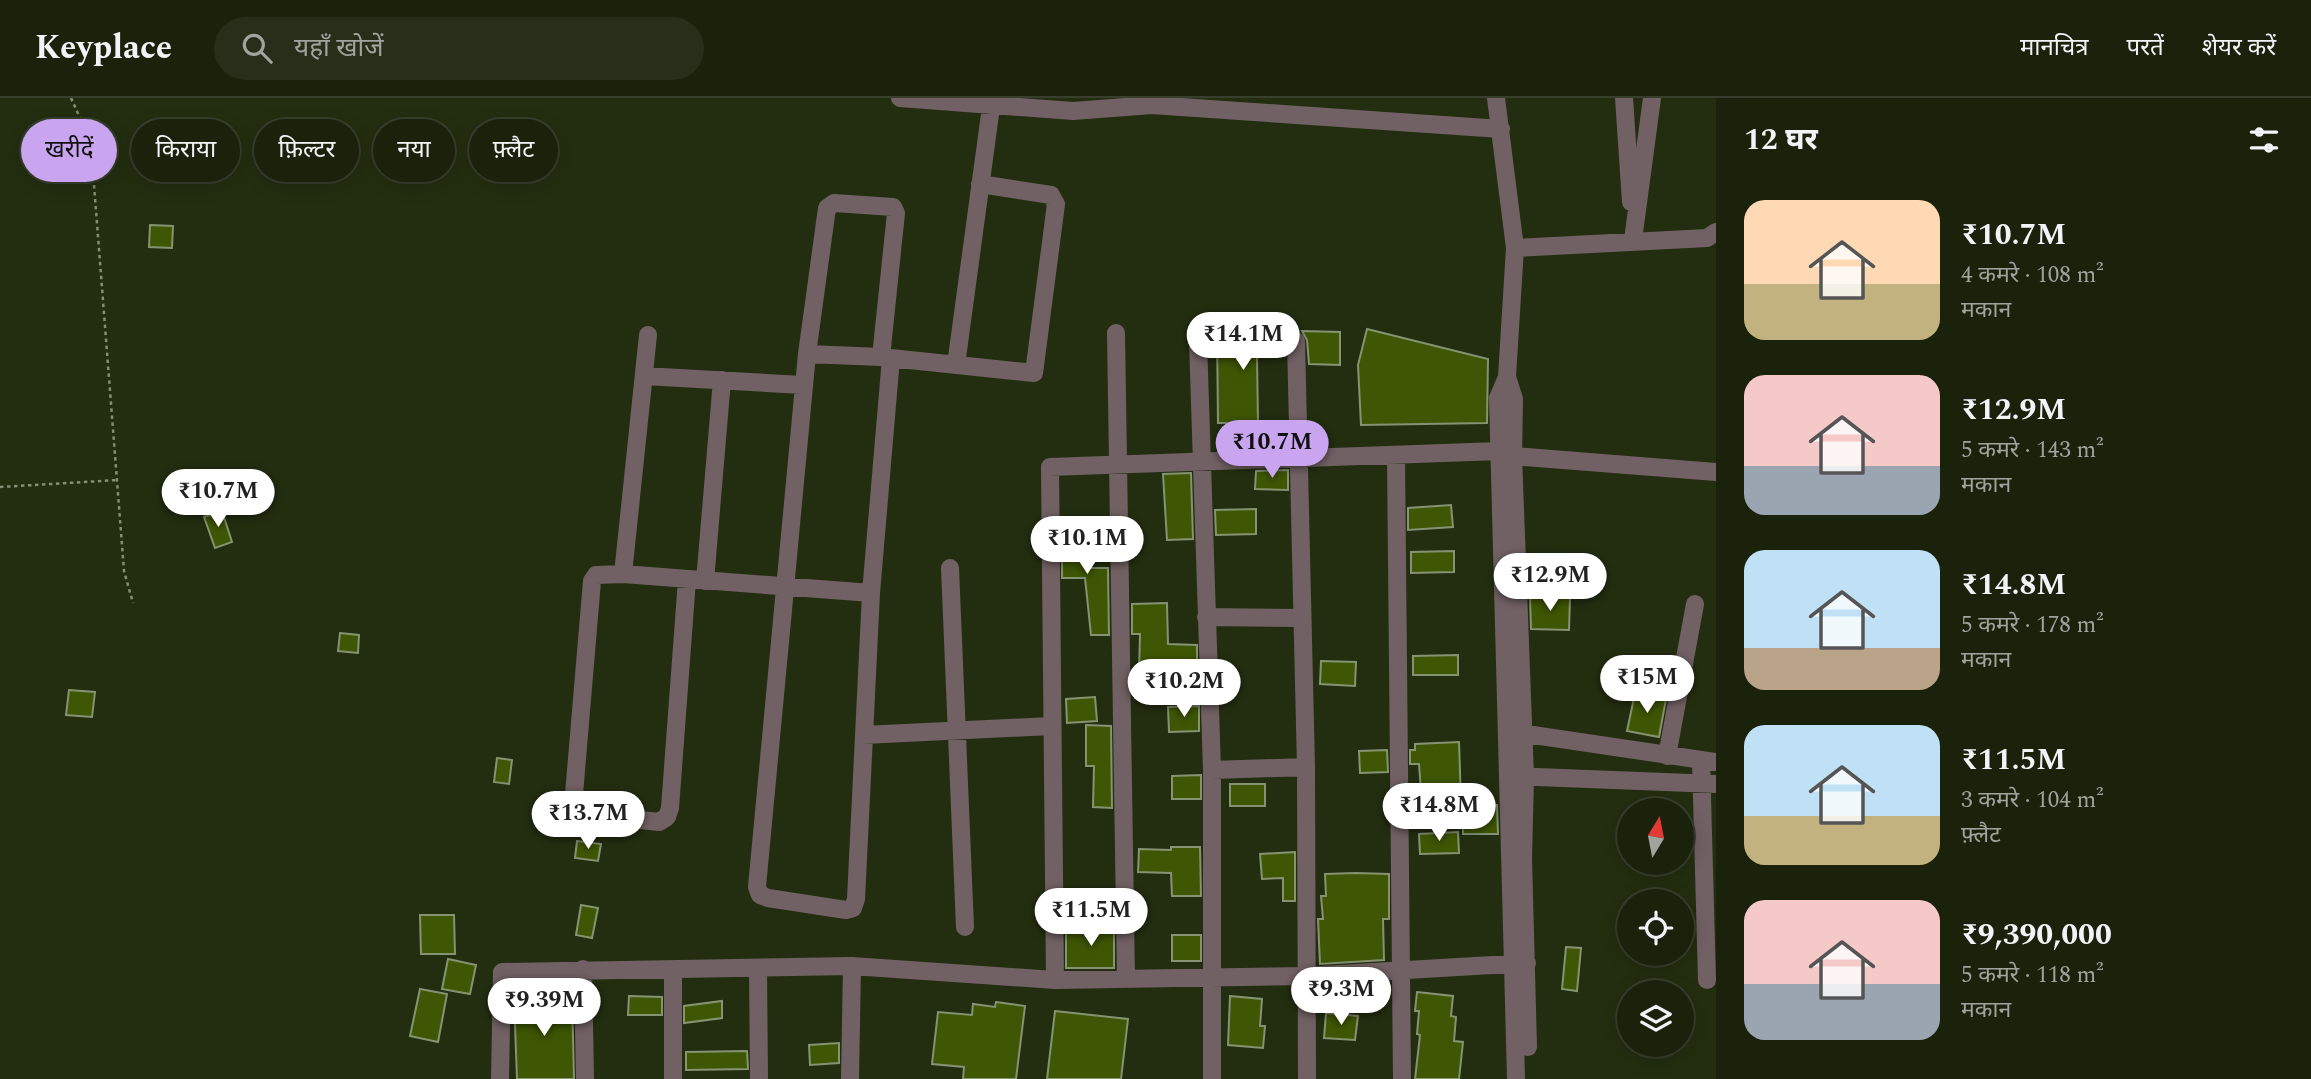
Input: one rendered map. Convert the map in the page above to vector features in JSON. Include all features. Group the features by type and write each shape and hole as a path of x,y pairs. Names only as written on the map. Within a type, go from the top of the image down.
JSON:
{"street":[{"path":"900,98 1073,111 1152,105 1501,129"},
{"path":"1496,98 1515,248 1507,377 1498,398 1506,453 1521,963 1528,1079"},
{"path":"1624,98 1633,240"},
{"path":"1633,240 1653,98"},
{"path":"956,365 992,107"},
{"path":"807,354 886,357 1034,373 1056,204 1051,195 980,184"},
{"path":"834,203 893,207 896,213 871,593 856,899 853,908 846,910 760,894 757,887 783,586 807,354 827,208 834,203"},
{"path":"1515,248 1633,240 1707,239 1716,232"},
{"path":"1116,333 1126,979"},
{"path":"623,574 648,335"},
{"path":"1198,341 1212,770 1212,1079"},
{"path":"1296,341 1306,767 1307,1079"},
{"path":"644,376 802,385"},
{"path":"705,581 722,380"},
{"path":"1055,980 1050,726 1050,467 1299,457 1506,453 1716,472"},
{"path":"1396,456 1402,1079"},
{"path":"950,568 965,927"},
{"path":"687,580 670,808 667,817 659,822 577,813 573,806 592,581 596,575 623,574 871,593"},
{"path":"1667,756 1695,604"},
{"path":"1206,617 1301,618"},
{"path":"864,735 1050,726"},
{"path":"1514,732 1709,762 1707,979"},
{"path":"1212,770 1306,767"},
{"path":"1516,776 1708,784"},
{"path":"500,1079 502,972 852,966 1055,980 1401,973 1521,963"},
{"path":"1516,1079 1521,963"},
{"path":"850,1079 852,966"},
{"path":"583,969 585,1079"},
{"path":"758,969 759,1079"},
{"path":"673,970 673,1079"}],"path":[{"path":"71,98 86,131 92,159 124,571 132,603"},
{"path":"0,487 118,480"}],"building":[{"path":"150,225 173,226 172,248 149,247"},
{"path":"1367,329 1488,359 1487,423 1361,425 1358,365"},
{"path":"1217,331 1290,332 1285,341 1285,356 1257,356 1258,423 1218,423"},
{"path":"1302,331 1340,332 1340,365 1309,364 1307,340"},
{"path":"1288,470 1288,490 1255,489 1256,471"},
{"path":"1191,473 1193,539 1167,540 1163,474"},
{"path":"1451,505 1453,527 1408,530 1408,508"},
{"path":"1256,509 1256,534 1216,535 1215,510"},
{"path":"222,511 232,542 215,548 204,517"},
{"path":"1062,527 1091,527 1091,568 1108,568 1109,635 1091,635 1085,578 1062,578"},
{"path":"1454,551 1454,572 1411,573 1411,552"},
{"path":"1530,596 1570,598 1569,630 1531,629"},
{"path":"1167,603 1168,644 1197,645 1197,669 1139,671 1140,634 1132,634 1132,604"},
{"path":"340,633 359,635 358,653 338,651"},
{"path":"1458,655 1458,675 1413,675 1413,656"},
{"path":"1321,661 1356,662 1355,686 1320,684"},
{"path":"69,690 95,692 92,717 66,715"},
{"path":"1635,693 1666,699 1659,737 1627,731"},
{"path":"1095,697 1097,721 1067,723 1066,699"},
{"path":"1199,706 1199,731 1169,732 1168,707"},
{"path":"1086,725 1111,726 1112,808 1093,807 1094,766 1086,766"},
{"path":"1459,742 1461,802 1422,805 1419,764 1410,764 1410,750 1415,750 1415,744"},
{"path":"1387,750 1388,772 1360,773 1359,751"},
{"path":"497,758 512,760 509,784 494,782"},
{"path":"1201,775 1201,799 1172,799 1172,776"},
{"path":"1230,784 1265,784 1265,806 1230,806"},
{"path":"1463,805 1497,805 1498,834 1463,834"},
{"path":"1458,832 1459,853 1420,854 1419,834"},
{"path":"577,841 601,844 598,861 575,858"},
{"path":"1171,847 1200,847 1201,896 1172,896 1171,873 1138,872 1139,849 1171,850"},
{"path":"1295,852 1295,901 1283,901 1283,878 1262,879 1260,854"},
{"path":"1325,874 1389,874 1389,919 1383,919 1384,960 1320,964 1318,919 1323,919 1321,896 1326,896"},
{"path":"581,905 598,908 592,938 576,935"},
{"path":"420,915 454,915 455,954 421,954"},
{"path":"1097,924 1114,924 1114,968 1066,968 1066,930 1097,929"},
{"path":"1172,935 1201,935 1201,961 1172,961"},
{"path":"1566,947 1581,948 1577,991 1562,989"},
{"path":"448,959 476,965 470,994 442,989"},
{"path":"420,989 447,994 438,1042 410,1036"},
{"path":"1417,992 1453,996 1451,1016 1456,1017 1454,1041 1463,1042 1459,1079 1415,1079 1420,1035 1417,1034 1419,1011 1415,1011"},
{"path":"629,996 662,997 662,1015 628,1015"},
{"path":"1230,996 1262,999 1260,1026 1265,1026 1263,1048 1228,1045"},
{"path":"514,997 572,998 574,1079 517,1079"},
{"path":"722,1001 722,1018 684,1023 684,1006"},
{"path":"996,1002 1025,1006 1016,1079 963,1079 964,1067 932,1064 938,1012 972,1015 973,1004 995,1007"},
{"path":"1055,1011 1128,1019 1121,1079 1047,1079"},
{"path":"1326,1013 1358,1016 1355,1040 1324,1038"},
{"path":"839,1043 839,1063 810,1065 809,1045"},
{"path":"747,1051 748,1069 686,1070 686,1052"}]}
